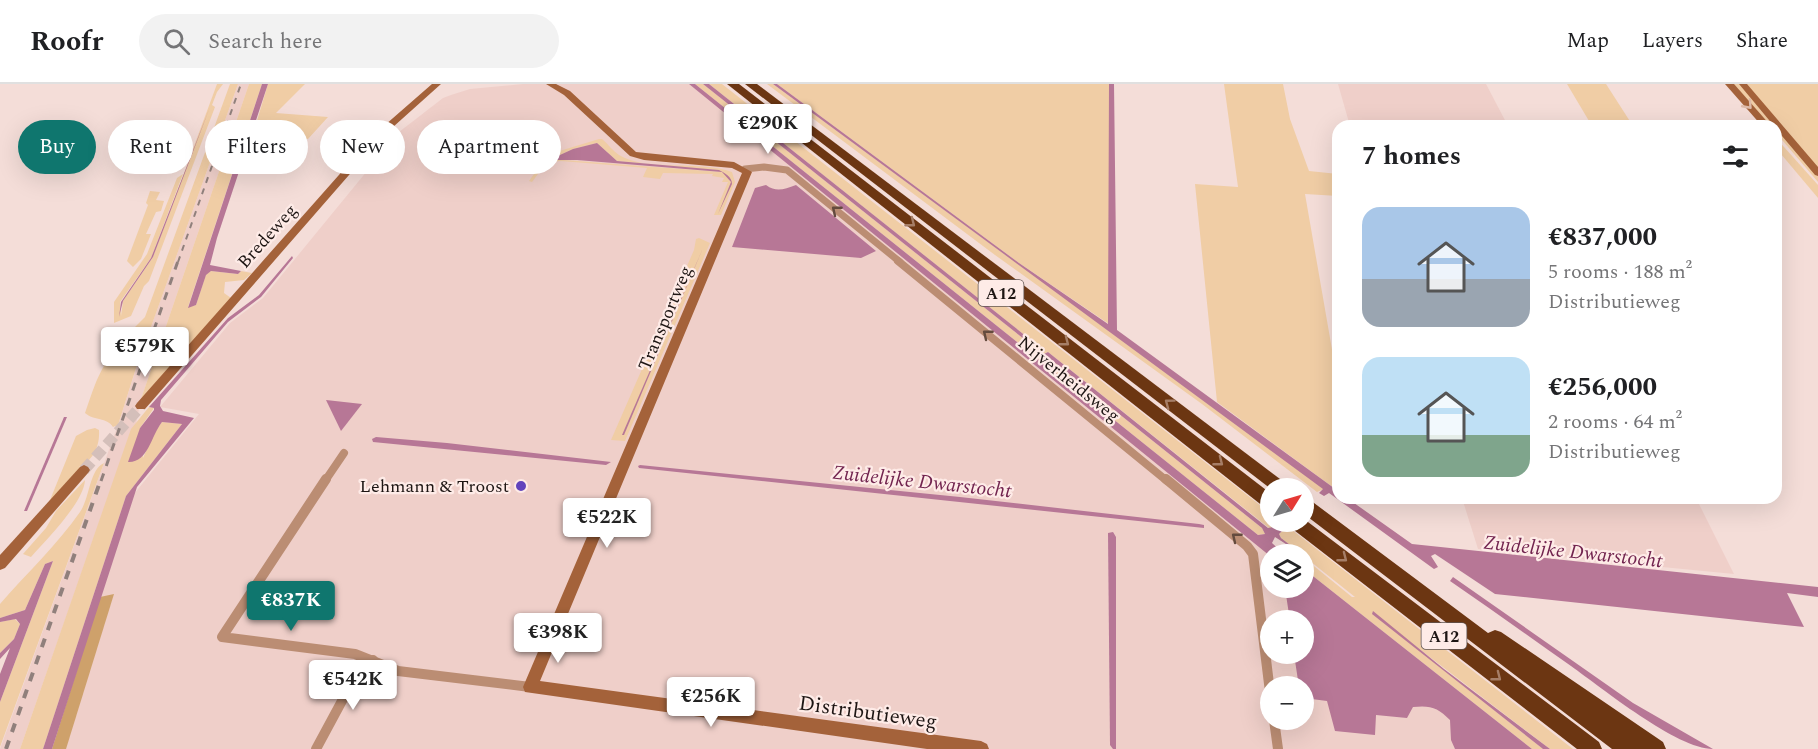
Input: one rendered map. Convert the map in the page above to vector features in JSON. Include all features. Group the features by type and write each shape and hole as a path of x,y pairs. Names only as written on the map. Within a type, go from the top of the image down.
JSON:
{"highway":[{"name":"A12","path":"732,84 1260,494"},
{"name":"A12","path":"750,84 1268,478"},
{"name":"A12","path":"1314,513 1628,749"},
{"name":"A12","path":"1334,528 1656,749"},
{"name":"A12","path":"1309,532 1592,749"}],"street":[{"name":"Bredeweg","path":"141,406 380,134 437,84"},
{"name":"Bredeweg","path":"426,95 445,84"},
{"path":"550,84 567,93 633,154 734,165 745,169"},
{"path":"1729,84 1762,120"},
{"path":"1743,84 1774,120"},
{"path":"1782,130 1818,172"},
{"path":"1782,142 1818,184"},
{"name":"Nijverheidsweg","path":"745,169 764,166 787,170 1247,546 1253,554 1268,676"},
{"name":"Transportweg","path":"530,687 746,175 745,169"},
{"name":"Distributieweg","path":"344,453 222,637 355,654 398,671 530,687 937,746 981,749"},
{"path":"0,564 84,470"},
{"path":"316,749 350,686 373,660"},
{"path":"1275,730 1278,749"}],"shaded area":[{"path":"217,84 223,84 212,105 215,107 210,120 205,120 205,133 193,165 193,149"},
{"path":"230,84 238,84 225,120 217,120"},
{"path":"238,84 249,84 237,120 225,120"},
{"path":"249,84 262,84 250,120 237,120"},
{"path":"262,84 268,84 256,120 250,120"},
{"path":"268,84 305,84 276,113 328,117 325,120 320,120 320,126 308,139 308,120 257,120"},
{"path":"523,84 689,84 789,161 1260,547 1260,598 1314,598 1314,595 1528,749 50,749 125,505 199,414 160,407 230,323 263,298 365,174 405,174 405,127 443,98 470,89"},
{"path":"689,84 695,84 1258,535 1265,534 1264,532 1281,532 1279,534 1281,538 1289,544 1275,537 1273,544 1260,544 1260,548"},
{"path":"695,84 703,84 1029,343 1032,341 709,84 722,84 1260,505 1260,521 1048,352 1044,354 1260,526 1260,532 1265,534 1258,535"},
{"path":"703,84 709,84 1032,341 1029,343"},
{"path":"767,84 773,84 1309,478 1299,478 1202,404 995,255"},
{"path":"773,84 777,84 1019,263 1108,324 1109,84 1114,84 1117,330 1332,487 1332,495 1329,493 1324,496 1319,493 1323,489 1314,482 1314,478 1308,478"},
{"path":"777,84 1109,84 1109,324 1019,263"},
{"path":"1224,84 1283,84 1290,119 1309,171 1332,173 1332,196 1305,194 1332,349 1332,487 1217,402 1195,184 1238,187"},
{"path":"1338,84 1486,84 1505,120 1348,120"},
{"path":"1567,84 1606,84 1629,120 1588,120"},
{"path":"1731,84 1740,84 1771,120 1764,120"},
{"path":"1746,84 1818,84 1818,170 1782,127 1782,120 1776,120"},
{"path":"1782,133 1818,175 1818,182 1782,140"},
{"path":"602,139 619,155 630,160 654,164 617,161 597,143 561,154 561,151"},
{"path":"597,143 617,161 719,170 726,174 729,177 732,184 718,214 731,182 722,172 561,160 561,154"},
{"path":"1782,145 1818,185 1818,198 1782,155"},
{"path":"205,153 206,174 151,327 128,334 145,317"},
{"path":"561,160 721,172 662,165 705,167 732,172 735,182 721,215 714,215 728,182 722,182 724,178 712,176 713,174 663,173 660,179 643,177 647,168"},
{"path":"183,174 151,258 120,302 121,316 123,301 153,257 184,174 190,174 149,281 144,286 131,316 114,323 114,302 147,254 177,178"},
{"path":"185,174 153,257 123,301 119,317 121,302 151,258"},
{"path":"206,174 218,174 141,399 136,424 130,434 20,749 0,749 118,425 143,347 125,349 131,333 151,327"},
{"path":"218,174 232,174 188,307 196,305 206,274 211,271 252,273 244,280 225,282 224,293 231,298 141,399"},
{"path":"232,174 238,174 210,265 241,271 238,274 211,271 206,275 196,305 188,308"},
{"path":"534,174 538,174 532,182 529,181"},
{"path":"766,185 777,190 796,185 876,251 861,258 732,247 755,188"},
{"path":"150,191 160,192 156,200 164,201 161,211 156,212 146,234 151,234 141,259 133,267 127,261 148,205 146,203"},
{"path":"696,239 710,243 625,441 611,440 694,250"},
{"path":"703,248 624,435 622,435"},
{"path":"292,256 293,258 261,297 228,322 161,400 160,406 163,411 194,418 137,487 52,749 43,749 126,496 182,424 162,422 145,453 135,461 128,462 140,428 154,410 149,407 228,318 259,295"},
{"path":"129,341 126,349 143,346 118,425 113,427 85,413 96,382 106,363 120,347"},
{"path":"1048,352 1260,522 1260,526 1044,354"},
{"path":"326,400 362,404 341,431"},
{"path":"149,407 154,408 140,428 143,458 154,433 162,422 182,424 126,496 43,749 20,749 131,429"},
{"path":"64,417 67,417 27,511 24,511"},
{"path":"95,428 99,430 99,436 92,456 79,467 81,468 48,505 76,436"},
{"path":"376,437 611,462 606,465 373,442 372,439"},
{"path":"104,463 0,747 0,702 53,561 45,564 25,610 0,618 0,604 80,512 92,478"},
{"path":"640,465 960,497 1199,524 1204,525 1204,528 639,468"},
{"path":"85,480 78,499 55,531 31,557 23,554 46,528 56,511"},
{"path":"1314,482 1324,489 1317,492 1314,490"},
{"path":"1344,504 1355,504 1412,544 1818,587 1818,597 1787,593 1804,627 1495,594 1435,554 1431,556 1438,567 1434,569"},
{"path":"1464,504 1699,504 1734,574 1478,549"},
{"path":"1113,532 1116,537 1116,749 1110,745 1108,533"},
{"path":"1295,532 1310,544 1289,544 1279,534"},
{"path":"1314,547 1573,749 1550,749 1371,612 1543,749 1532,749 1314,577 1314,566 1352,597 1355,597 1314,564"},
{"path":"53,561 0,702 0,674 10,648 0,659 0,653 14,639 20,624 16,619 0,622 0,618 25,610 45,564"},
{"path":"1314,577 1532,749 1455,749 1451,740 1450,720 1438,710 1425,706 1413,707 1407,718 1376,715 1375,735 1335,731 1327,701 1314,699 1314,676 1297,676 1296,664 1314,664 1314,610 1288,610 1287,598 1314,598"},
{"path":"1453,577 1633,703 1713,749 1680,739 1640,716 1450,581"},
{"path":"114,594 66,749 52,749 100,597"},
{"path":"1373,611 1444,669 1550,749 1543,749 1372,614"},
{"path":"15,619 20,624 14,639 0,653 0,622"}],"tunnel":[{"path":"84,470 141,406"}],"railway":[{"path":"178,262 241,84"},
{"path":"101,481 178,261"},
{"path":"6,749 101,479"}],"place":[{"name":"Lehmann & Troost","path":"521,486"}],"water label":[{"name":"Zuidelijke Dwarstocht","path":"922,481"},
{"name":"Zuidelijke Dwarstocht","path":"1573,551"}]}
